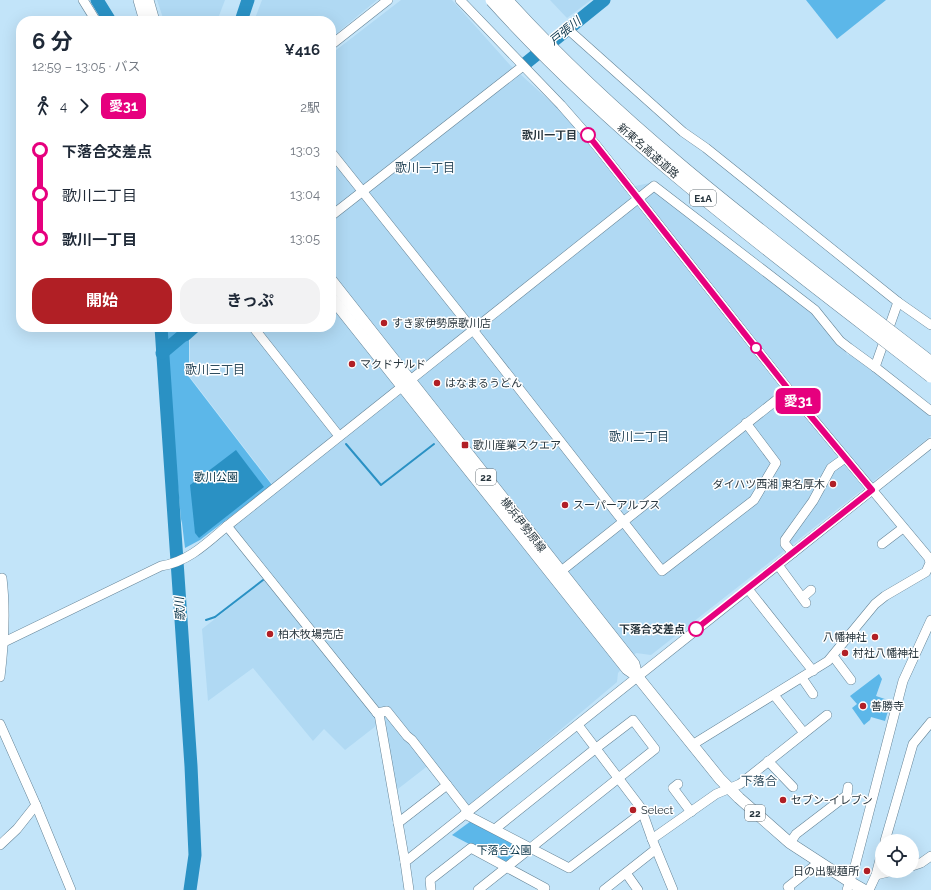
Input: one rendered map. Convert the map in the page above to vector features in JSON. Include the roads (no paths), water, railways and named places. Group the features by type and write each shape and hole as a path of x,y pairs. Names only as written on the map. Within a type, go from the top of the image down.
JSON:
{"highway":[{"name":"新東名高速道路","path":"492,0 545,56 587,97 639,144 742,229 931,376"},
{"name":"新東名高速道路","path":"506,0 594,89 647,136 748,220 931,363"}],"main road":[{"path":"139,0 144,16"},
{"path":"148,0 153,16"},
{"name":"横浜伊勢原線","path":"336,287 406,383 627,669 637,676 692,745 729,788 790,843 848,886 864,890"},
{"name":"横浜伊勢原線","path":"336,303 406,383 560,572 634,664 637,676"}],"street":[{"path":"84,0 93,16"},
{"path":"336,41 388,0"},
{"path":"460,0 596,145 789,390 929,558 931,563 926,572 885,596 875,604 828,661 692,745"},
{"path":"571,32 683,132 706,148 898,302 912,310 931,325"},
{"path":"336,212 523,66"},
{"path":"336,158 473,330 662,572 754,500 776,463 746,423"},
{"path":"2,642 161,566 195,553 339,436 654,186 815,310 840,340 849,348 931,411"},
{"path":"872,273 877,285"},
{"path":"875,367 898,302"},
{"path":"258,332 339,436"},
{"path":"560,572 789,390"},
{"path":"405,862 578,725 637,676 931,444"},
{"path":"792,553 785,544 785,540 813,501 831,468 845,458"},
{"path":"227,526 379,714 409,890"},
{"path":"882,544 903,528"},
{"path":"778,565 804,600 811,590"},
{"path":"0,677 4,597 2,578"},
{"path":"748,589 813,671"},
{"path":"848,886 903,681 931,620"},
{"path":"833,656 851,680"},
{"path":"802,678 813,694"},
{"path":"774,695 804,733"},
{"path":"377,713 387,711 412,740 467,813 569,868 643,812"},
{"path":"652,839 716,794 740,784 827,715"},
{"path":"478,890 655,749 633,720 595,748 495,829"},
{"path":"888,834 913,744 931,722"},
{"path":"0,724 36,805 71,890"},
{"path":"578,725 641,808 672,890"},
{"path":"768,762 793,787"},
{"path":"398,822 447,785"},
{"path":"790,843 796,834 841,796 847,795 848,787"},
{"path":"673,788 691,812"},
{"path":"0,845 17,829 36,805"},
{"path":"431,890 430,880 471,848 545,888 542,890"},
{"path":"604,890 656,849"},
{"path":"919,862 928,858 931,869"},
{"path":"790,890 788,887 813,867"},
{"path":"626,873 638,890"},
{"path":"869,890 875,877"}],"waterway":[{"path":"97,0 107,16"},
{"name":"歌川","path":"243,16 248,0"},
{"name":"戸張川","path":"526,63 604,0"},
{"name":"歌川","path":"161,332 191,766 195,855 190,890"},
{"name":"戸張川","path":"185,335 188,332"},
{"name":"戸張川","path":"162,353 181,337"},
{"path":"346,444 381,485 434,444"},
{"path":"206,620 215,617 263,580"}],"place":[{"name":"歌川一丁目","path":"588,135"},
{"name":"すき家伊勢原歌川店","path":"384,323"},
{"name":"マクドナルド","path":"352,364"},
{"name":"はなまるうどん","path":"437,383"},
{"name":"歌川産業スクエア","path":"465,445"},
{"name":"ダイハツ西湘 東名厚木","path":"833,484"},
{"name":"スーパーアルプス","path":"565,505"},
{"name":"下落合交差点","path":"696,629"},
{"name":"柏木牧場売店","path":"270,634"},
{"name":"八幡神社","path":"875,637"},
{"name":"村社八幡神社","path":"845,653"},
{"name":"善勝寺","path":"863,706"},
{"name":"セブン-イレブン","path":"783,800"},
{"name":"Select","path":"633,810"},
{"name":"日の出製麺所","path":"867,871"}],"district":[{"name":"歌川一丁目","path":"425,168"},
{"name":"歌川三丁目","path":"215,370"},
{"name":"歌川二丁目","path":"639,437"},
{"name":"下落合","path":"759,781"}],"park label":[{"name":"歌川公園","path":"216,477"},
{"name":"下落合公園","path":"504,850"}]}
